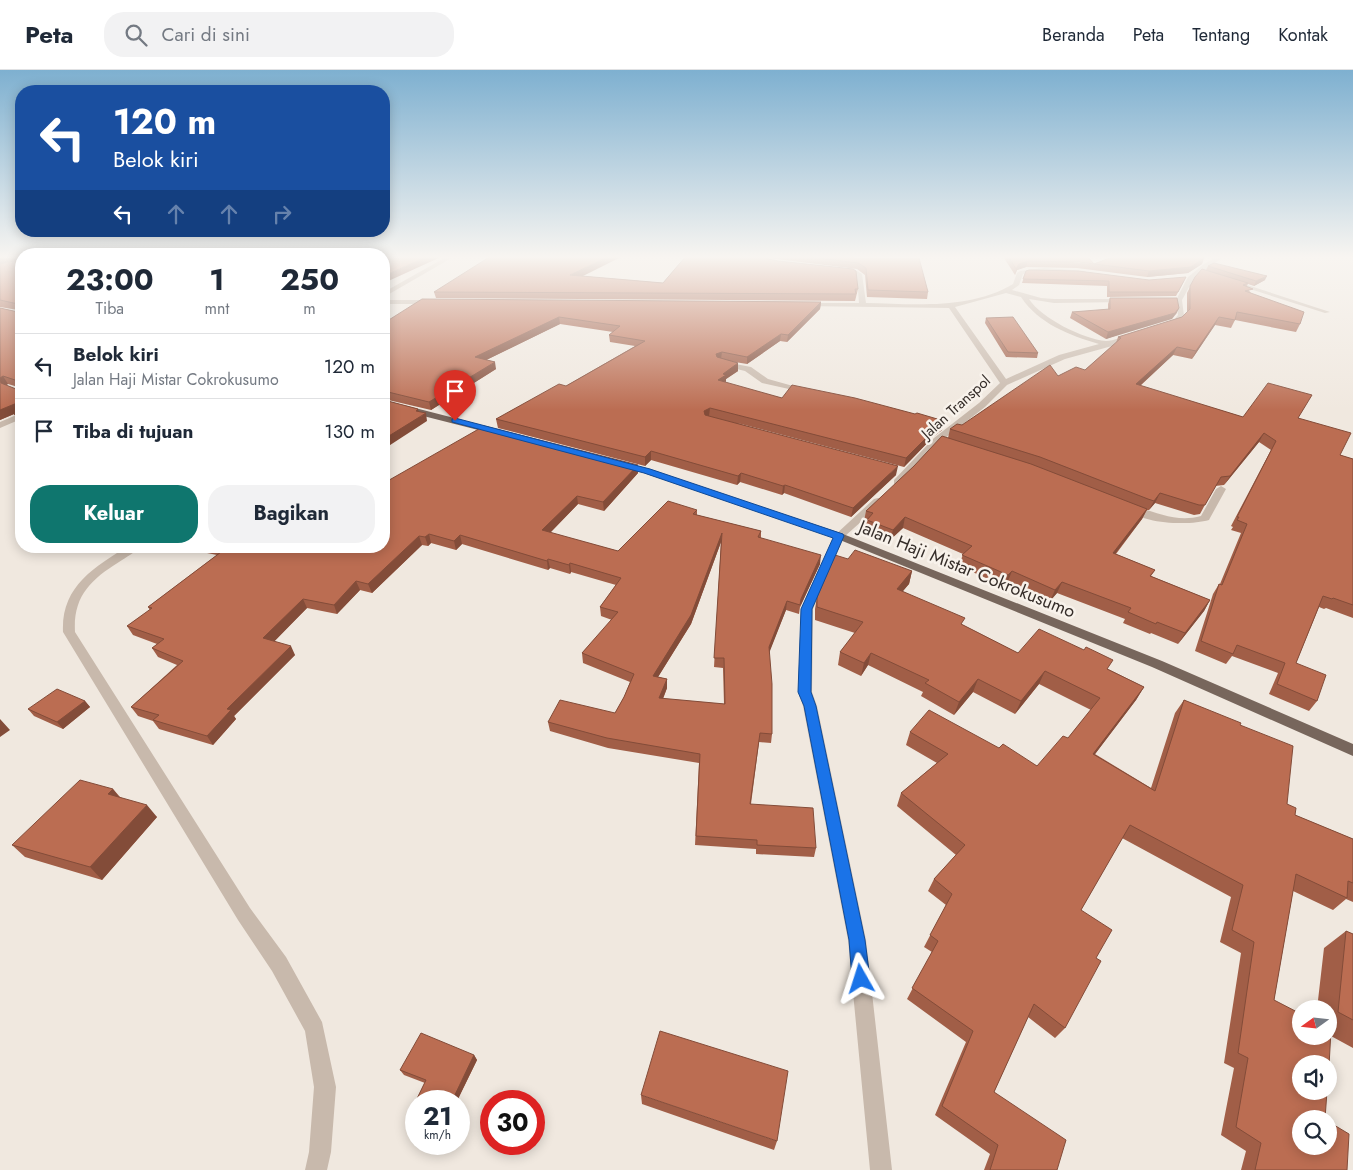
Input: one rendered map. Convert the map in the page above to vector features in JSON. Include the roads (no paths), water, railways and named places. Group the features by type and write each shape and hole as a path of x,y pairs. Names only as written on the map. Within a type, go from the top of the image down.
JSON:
{"main road":[{"path":"390,405 513,436"},
{"name":"Jalan Haji Mistar Cokrokusumo","path":"609,461 647,471 839,536 1157,664 1353,750"}],"street":[{"path":"952,307 1004,382"},
{"path":"1032,307 1058,326 1083,337 1110,344"},
{"path":"1160,326 1176,322 1182,316 1180,307"},
{"path":"1313,307 1328,312"},
{"name":"Jalan Transpol","path":"839,536 890,489 903,472 942,441 948,427 982,405 1004,382 1062,357 1110,344 1136,334"},
{"path":"721,363 748,369 756,376 777,385 817,393"},
{"path":"0,425 15,419"},
{"path":"1119,504 1147,515 1173,521 1191,522 1206,518 1221,489"},
{"path":"839,536 807,609 805,692 810,706 857,940 881,1170"},
{"path":"125,553 84,582 71,602 67,620 70,632 244,914 280,964 315,1029 325,1086 320,1152 316,1170"}]}
